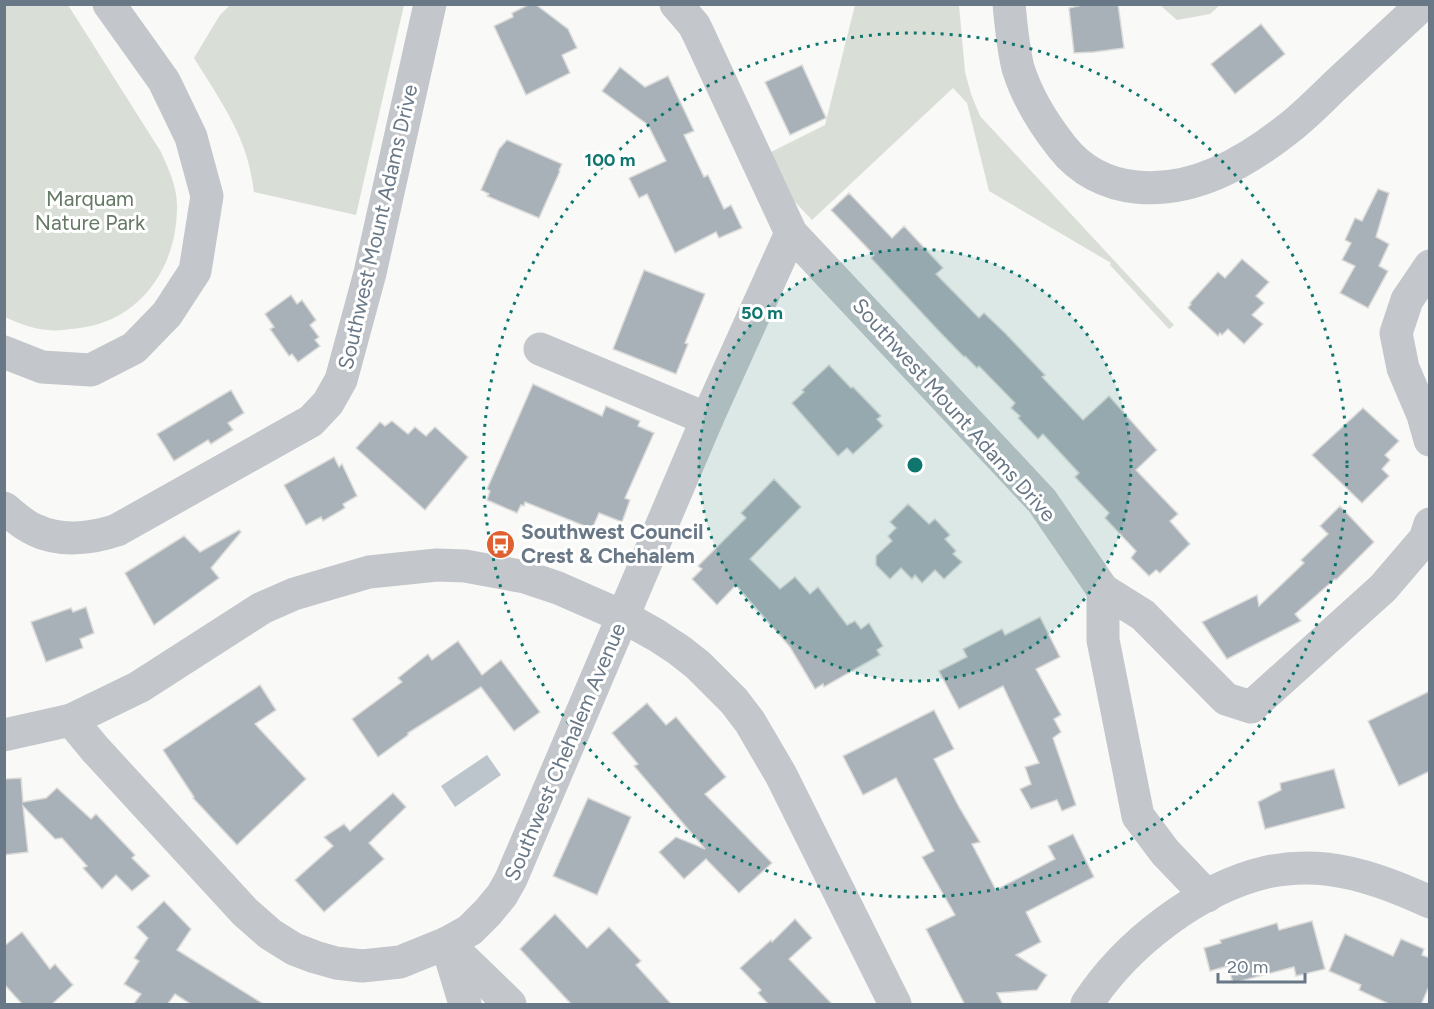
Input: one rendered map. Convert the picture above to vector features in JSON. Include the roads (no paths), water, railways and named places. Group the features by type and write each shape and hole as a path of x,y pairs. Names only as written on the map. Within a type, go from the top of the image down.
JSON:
{"street":[{"path":"4,352 42,367 91,370 134,348 167,314 195,272 207,196 191,137 164,81 109,4"},
{"name":"Southwest Mount Adams Drive","path":"4,508 34,530 55,537 104,535 127,525 311,421 328,403 341,380 370,273 430,4"},
{"name":"Southwest Mount Adams Drive","path":"676,4 694,25 791,233 1042,501 1103,590"},
{"path":"1009,4 1018,67 1030,99 1050,132 1072,159 1086,171 1123,186 1160,188 1202,179 1227,169 1290,128 1423,4"},
{"name":"Southwest Chehalem Avenue","path":"70,720 245,912 270,934 294,949 336,963 362,966 400,962 447,943 470,930 502,895 511,879 706,419 791,233"},
{"path":"1430,266 1407,300 1396,333 1403,368 1423,415 1430,440"},
{"path":"540,349 706,419"},
{"path":"1103,590 1143,615 1226,699 1251,707 1383,588 1425,539 1430,524"},
{"path":"4,735 70,720 139,687 262,608 294,594 369,572 437,565 465,566 525,577 558,588 624,617 679,650 698,665 734,702 750,722 782,775 895,1005"},
{"path":"1103,590 1103,640 1138,816 1165,852 1207,896"},
{"path":"1087,1005 1113,971 1158,927 1207,896 1240,880 1267,872 1296,868 1327,869 1358,875 1430,902"},
{"path":"447,943 465,1005"},
{"path":"447,943 510,1005"}],"place":[{"name":"Southwest Council Crest & Chehalem","path":"500,544"}],"park label":[{"name":"Marquam Nature Park","path":"90,211"}]}
